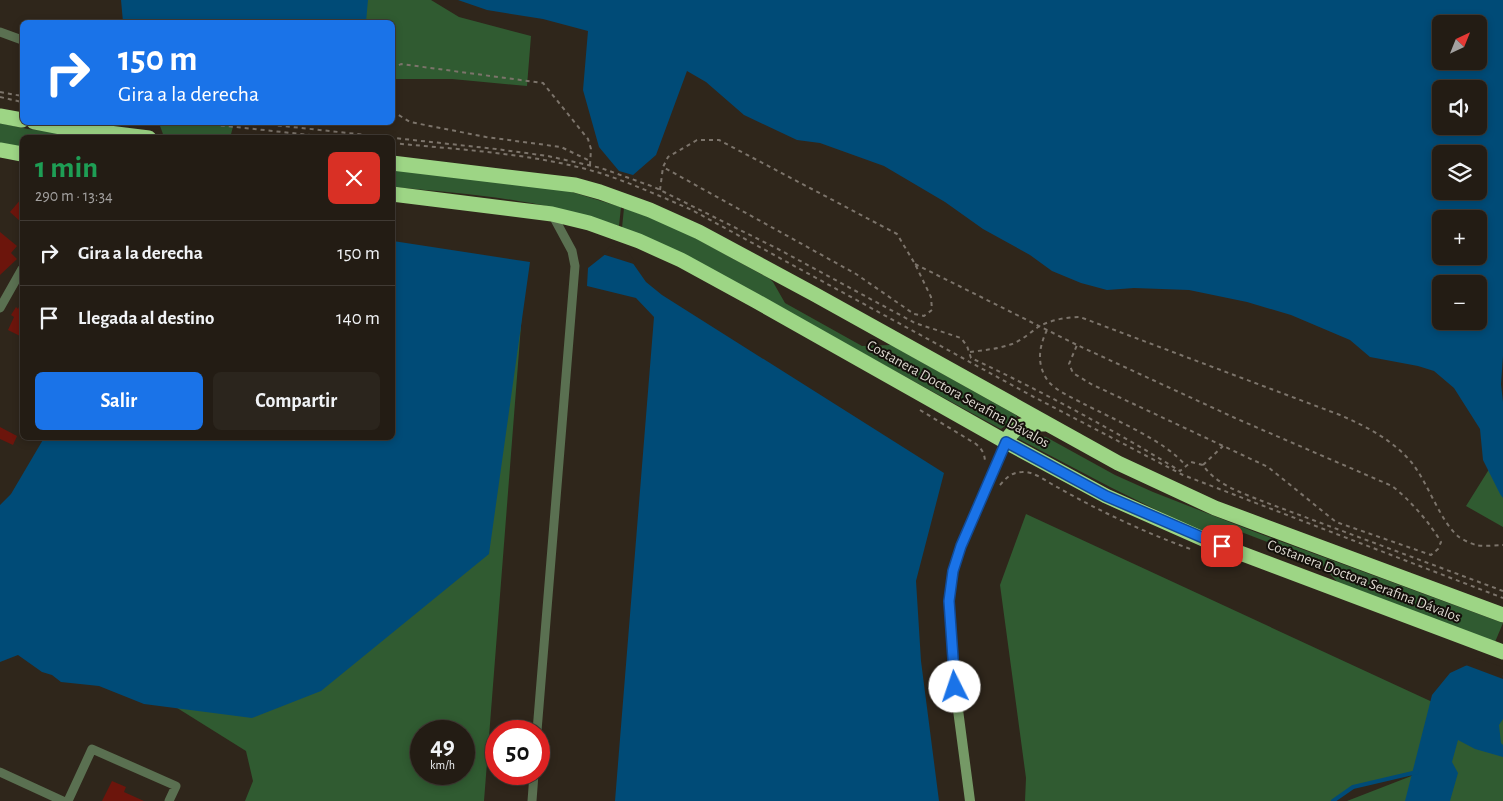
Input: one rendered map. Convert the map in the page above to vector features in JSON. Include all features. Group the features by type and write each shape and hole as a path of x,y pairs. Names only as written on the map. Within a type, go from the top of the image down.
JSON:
{"highway":[{"path":"0,116 20,120"},
{"path":"50,125 130,135"},
{"path":"0,150 20,154"},
{"name":"Costanera Doctora Serafina Dávalos","path":"395,163 574,185 650,210 699,232 814,294 1118,463 1215,508 1499,614"},
{"name":"Costanera Doctora Serafina Dávalos","path":"395,194 552,214 589,223 639,241 681,260 1106,496 1203,539 1503,652"},
{"path":"1006,442 1011,432 1017,427 1026,424 1046,424"}],"main road":[{"path":"970,801 955,687 949,601 953,571 961,546 1006,442"}],"street":[{"path":"0,32 20,39"},
{"path":"538,720 574,266 572,251 552,214"},
{"path":"0,308 20,273"},
{"path":"68,801 92,749 176,786 169,801"},
{"path":"0,772 63,801"},
{"path":"532,801 533,785"}],"path":[{"path":"395,67 401,64 543,84 588,139 591,149 590,165"},
{"path":"0,92 20,96"},
{"path":"0,97 20,102"},
{"path":"395,113 410,122 486,137 561,147 590,161"},
{"path":"219,125 317,135"},
{"path":"277,125 372,135"},
{"path":"395,138 548,156 601,168 654,187 778,249 914,323 961,338 972,358 1033,387 1112,429 1180,471 1191,462 1203,465 1216,478 1262,501 1503,591"},
{"path":"660,190 664,167 668,158 697,140 719,140 887,227 897,234 915,264 931,297 932,310 924,316 914,314 856,274 664,167"},
{"path":"395,143 507,155 552,162 601,174 650,192 692,210 1032,396 1183,475 1503,598"},
{"path":"915,264 1077,345 1235,418 1392,486 1400,492 1435,531 1441,542 1438,549 1432,555 1336,522 1268,468 1091,384 1073,373 1069,364 1077,345"},
{"path":"914,314 914,323"},
{"path":"970,352 1013,344 1028,336 1040,326 1068,317 1080,317 1340,415 1372,430 1395,447 1411,463 1424,481 1446,521 1459,538 1477,545 1503,545"},
{"path":"1047,330 1039,352 1042,369 1049,382 1071,397 1150,439 1172,453 1186,466"},
{"path":"1203,465 1223,446"}],"green space":[{"path":"138,0 431,0 459,17 531,36 527,86 452,79 395,79 395,20 137,20"},
{"path":"0,123 28,129 80,135 20,135 20,147 0,143"},
{"path":"160,125 233,125 231,135 163,135"},
{"path":"395,168 562,189 621,207 619,226 531,203 395,187"},
{"path":"624,208 663,222 770,279 785,303 862,346 891,345 1017,417 1001,429 689,258 622,228"},
{"path":"525,274 490,720 485,720 484,801 245,801 253,781 246,751 166,701 218,682"},
{"path":"1031,434 1046,437 1115,475 1153,492 1255,532 1503,623 1495,642 1338,583 1320,562 1236,530 1211,535 1193,528 1017,438"},
{"path":"1503,447 1503,527 1466,506"},
{"path":"1026,514 1454,712 1473,687 1503,707 1503,801 1347,801 1432,768 1353,787 1333,801 1025,801 1026,778 1000,585"}],"water":[{"path":"121,0 368,0 366,20 123,20"},
{"path":"458,0 1503,0 1503,356 1501,384 1503,402 1503,498 1483,460 1480,429 1454,388 1434,371 1370,357 1350,340 1291,315 1247,302 1189,290 1134,288 1107,290 1081,283 1052,271 1030,255 983,229 945,202 884,166 820,143 797,140 744,115 706,82 687,71 656,155 633,175 619,171 599,147 583,90 588,31 543,19 487,10"},
{"path":"395,241 530,262 489,554 321,691 252,718 144,704 99,686 61,682 52,675 42,672 18,655 0,662 0,505 11,494 43,440 395,440"},
{"path":"612,249 625,252 646,282 662,295 944,473 916,581 921,661 939,801 615,801 654,317 636,298 587,286 588,268"},
{"path":"1478,660 1503,676 1503,719 1499,725 1503,757 1475,749 1458,740 1452,762 1458,773 1450,801 1405,801 1432,695 1450,673"}],"pier":[{"path":"265,125 323,125 317,130"},
{"path":"611,246 627,250 637,265 602,254"},
{"path":"1477,658 1502,667 1503,679 1463,664"}],"building":[{"path":"20,200 20,221 10,212"},
{"path":"0,232 17,246 11,253 17,259 0,275"},
{"path":"20,304 20,336 8,330 14,317 11,315 16,307 18,309"},
{"path":"0,427 17,436 13,445 0,439"},
{"path":"112,781 126,787 124,792 144,801 102,801"}],"waterway":[{"path":"1333,801 1353,787 1417,772"}],"route":[{"path":"955,687 949,601 953,571 961,546 1006,442 1106,496 1222,546"}]}
